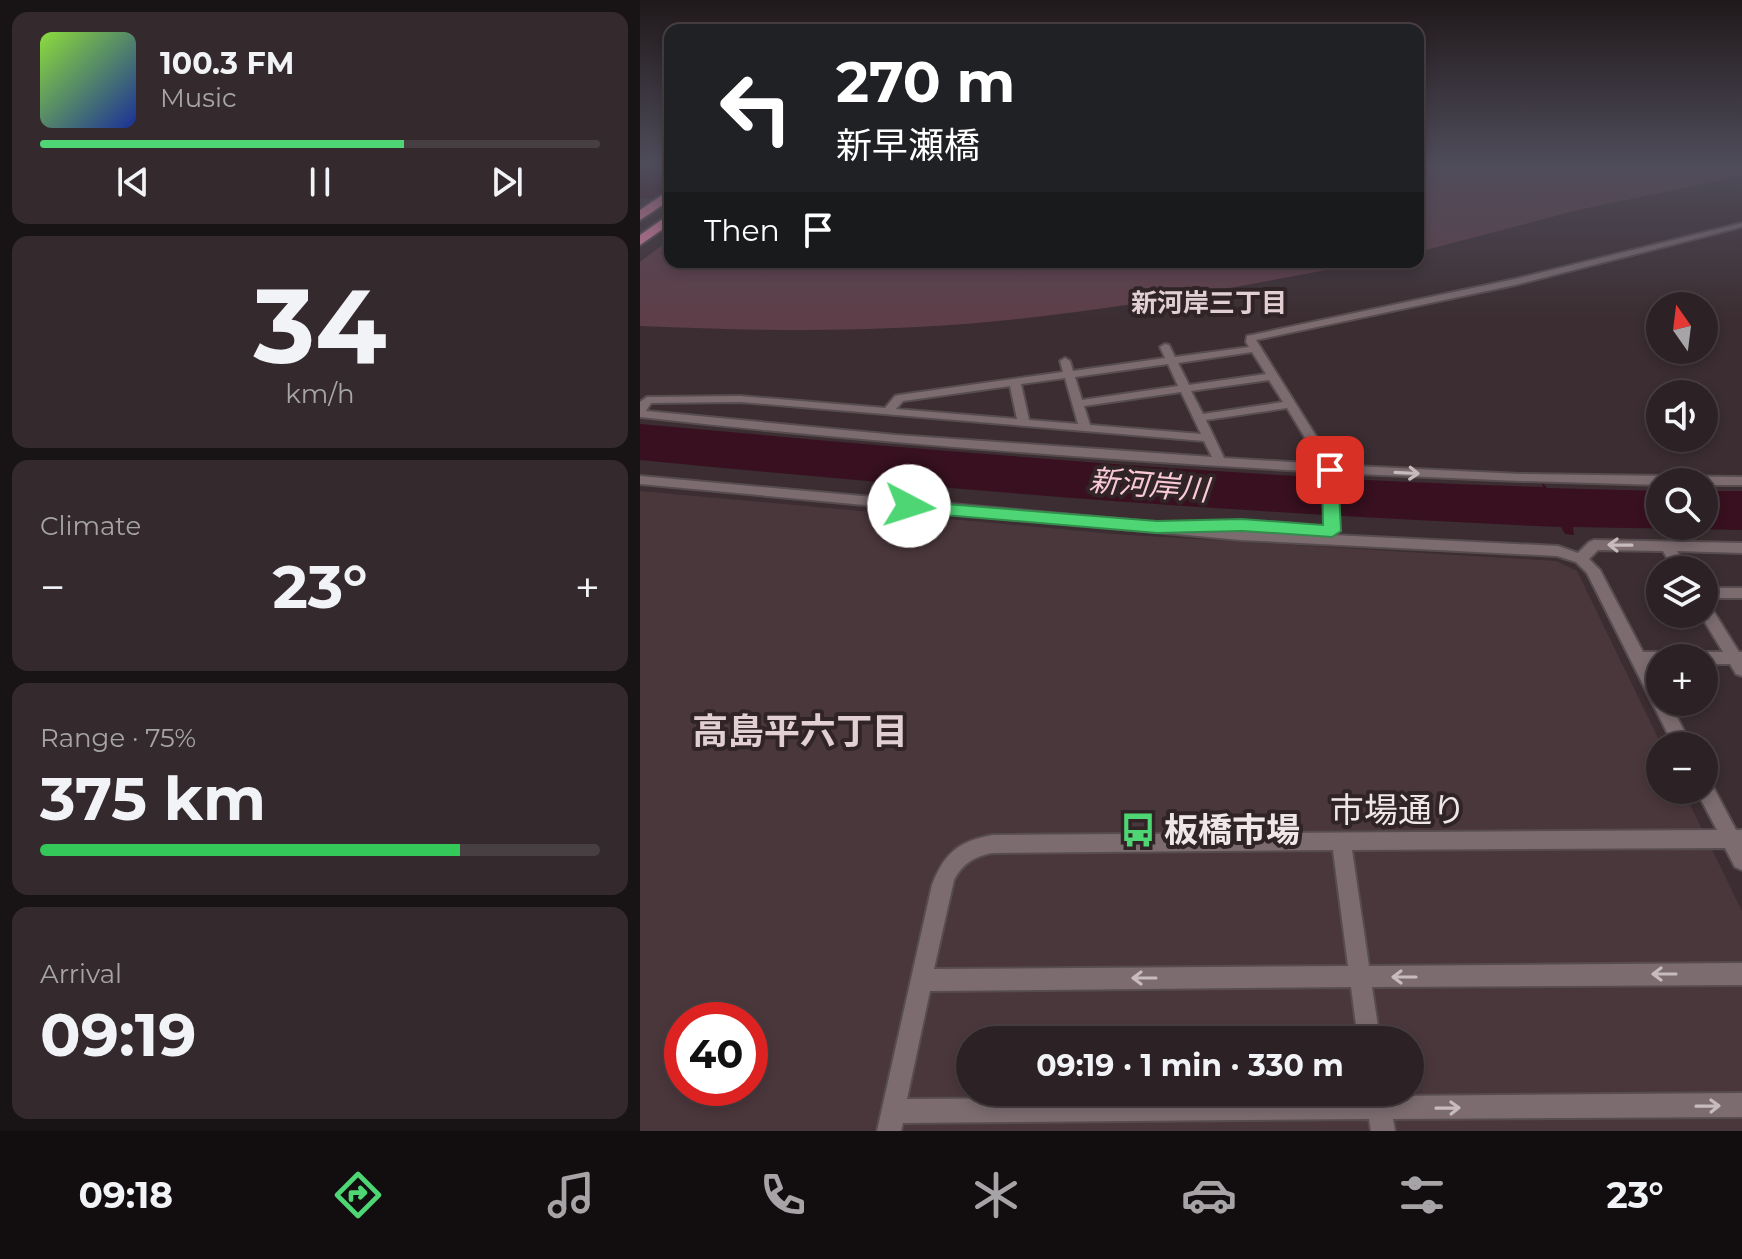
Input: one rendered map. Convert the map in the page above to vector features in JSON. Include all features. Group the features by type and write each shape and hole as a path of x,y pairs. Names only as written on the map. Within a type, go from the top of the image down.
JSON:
{"highway":[{"path":"640,231 659,217"},
{"path":"640,241 664,223"}],"street":[{"path":"1332,529 1330,469 1250,340 1256,336 1458,296 1742,225"},
{"path":"1165,347 1220,462"},
{"path":"888,411 899,398 1255,349"},
{"path":"1065,361 1085,428"},
{"path":"1078,404 1272,376"},
{"path":"1015,382 1024,423"},
{"path":"1209,438 740,399 647,400 640,413 919,440 1330,469 1515,477 1742,481"},
{"path":"1199,418 1290,404"},
{"path":"805,430 825,406"},
{"path":"919,440 939,416"},
{"path":"1098,454 1106,430"},
{"path":"640,480 1157,527 1550,550 1581,559 1596,575 1646,674"},
{"path":"1157,527 1242,525 1332,529 1414,535 1488,548"},
{"path":"1581,559 1594,545 1742,548"},
{"path":"1667,546 1673,556"},
{"path":"1718,593 1742,593"},
{"path":"1717,628 1740,662"},
{"path":"1638,658 1740,662"},
{"path":"1714,804 1736,839 1742,861"},
{"name":"市場通り","path":"892,1121 945,875 963,853 982,845 1736,839"},
{"path":"1341,842 1367,1026"},
{"path":"921,980 1742,974"},
{"path":"892,1121 1742,1105"}],"shaded area":[{"path":"1424,217 1552,217 1424,250"},
{"path":"664,244 664,268 1335,268 1144,302 1031,318 883,329 814,330 640,326 640,262"},
{"path":"640,491 1114,534 1556,561 1577,571 1655,732 1646,732 1646,804 1690,804 1742,911 1742,1131 640,1131"}],"water":[{"name":"新河岸川","path":"640,424 1204,470 1543,487 1542,482 1547,488 1646,491 1646,528 1573,527 1574,535 1565,534 1561,527 1100,500 640,460"},
{"path":"1718,491 1742,491 1742,530 1718,530"}],"place":[{"name":"板橋市場","path":"1138,830"}],"district":[{"name":"新河岸三丁目","path":"1209,303"},
{"name":"高島平六丁目","path":"800,731"}],"route":[{"path":"909,506 1157,527 1242,525 1332,531 1330,470"}]}
